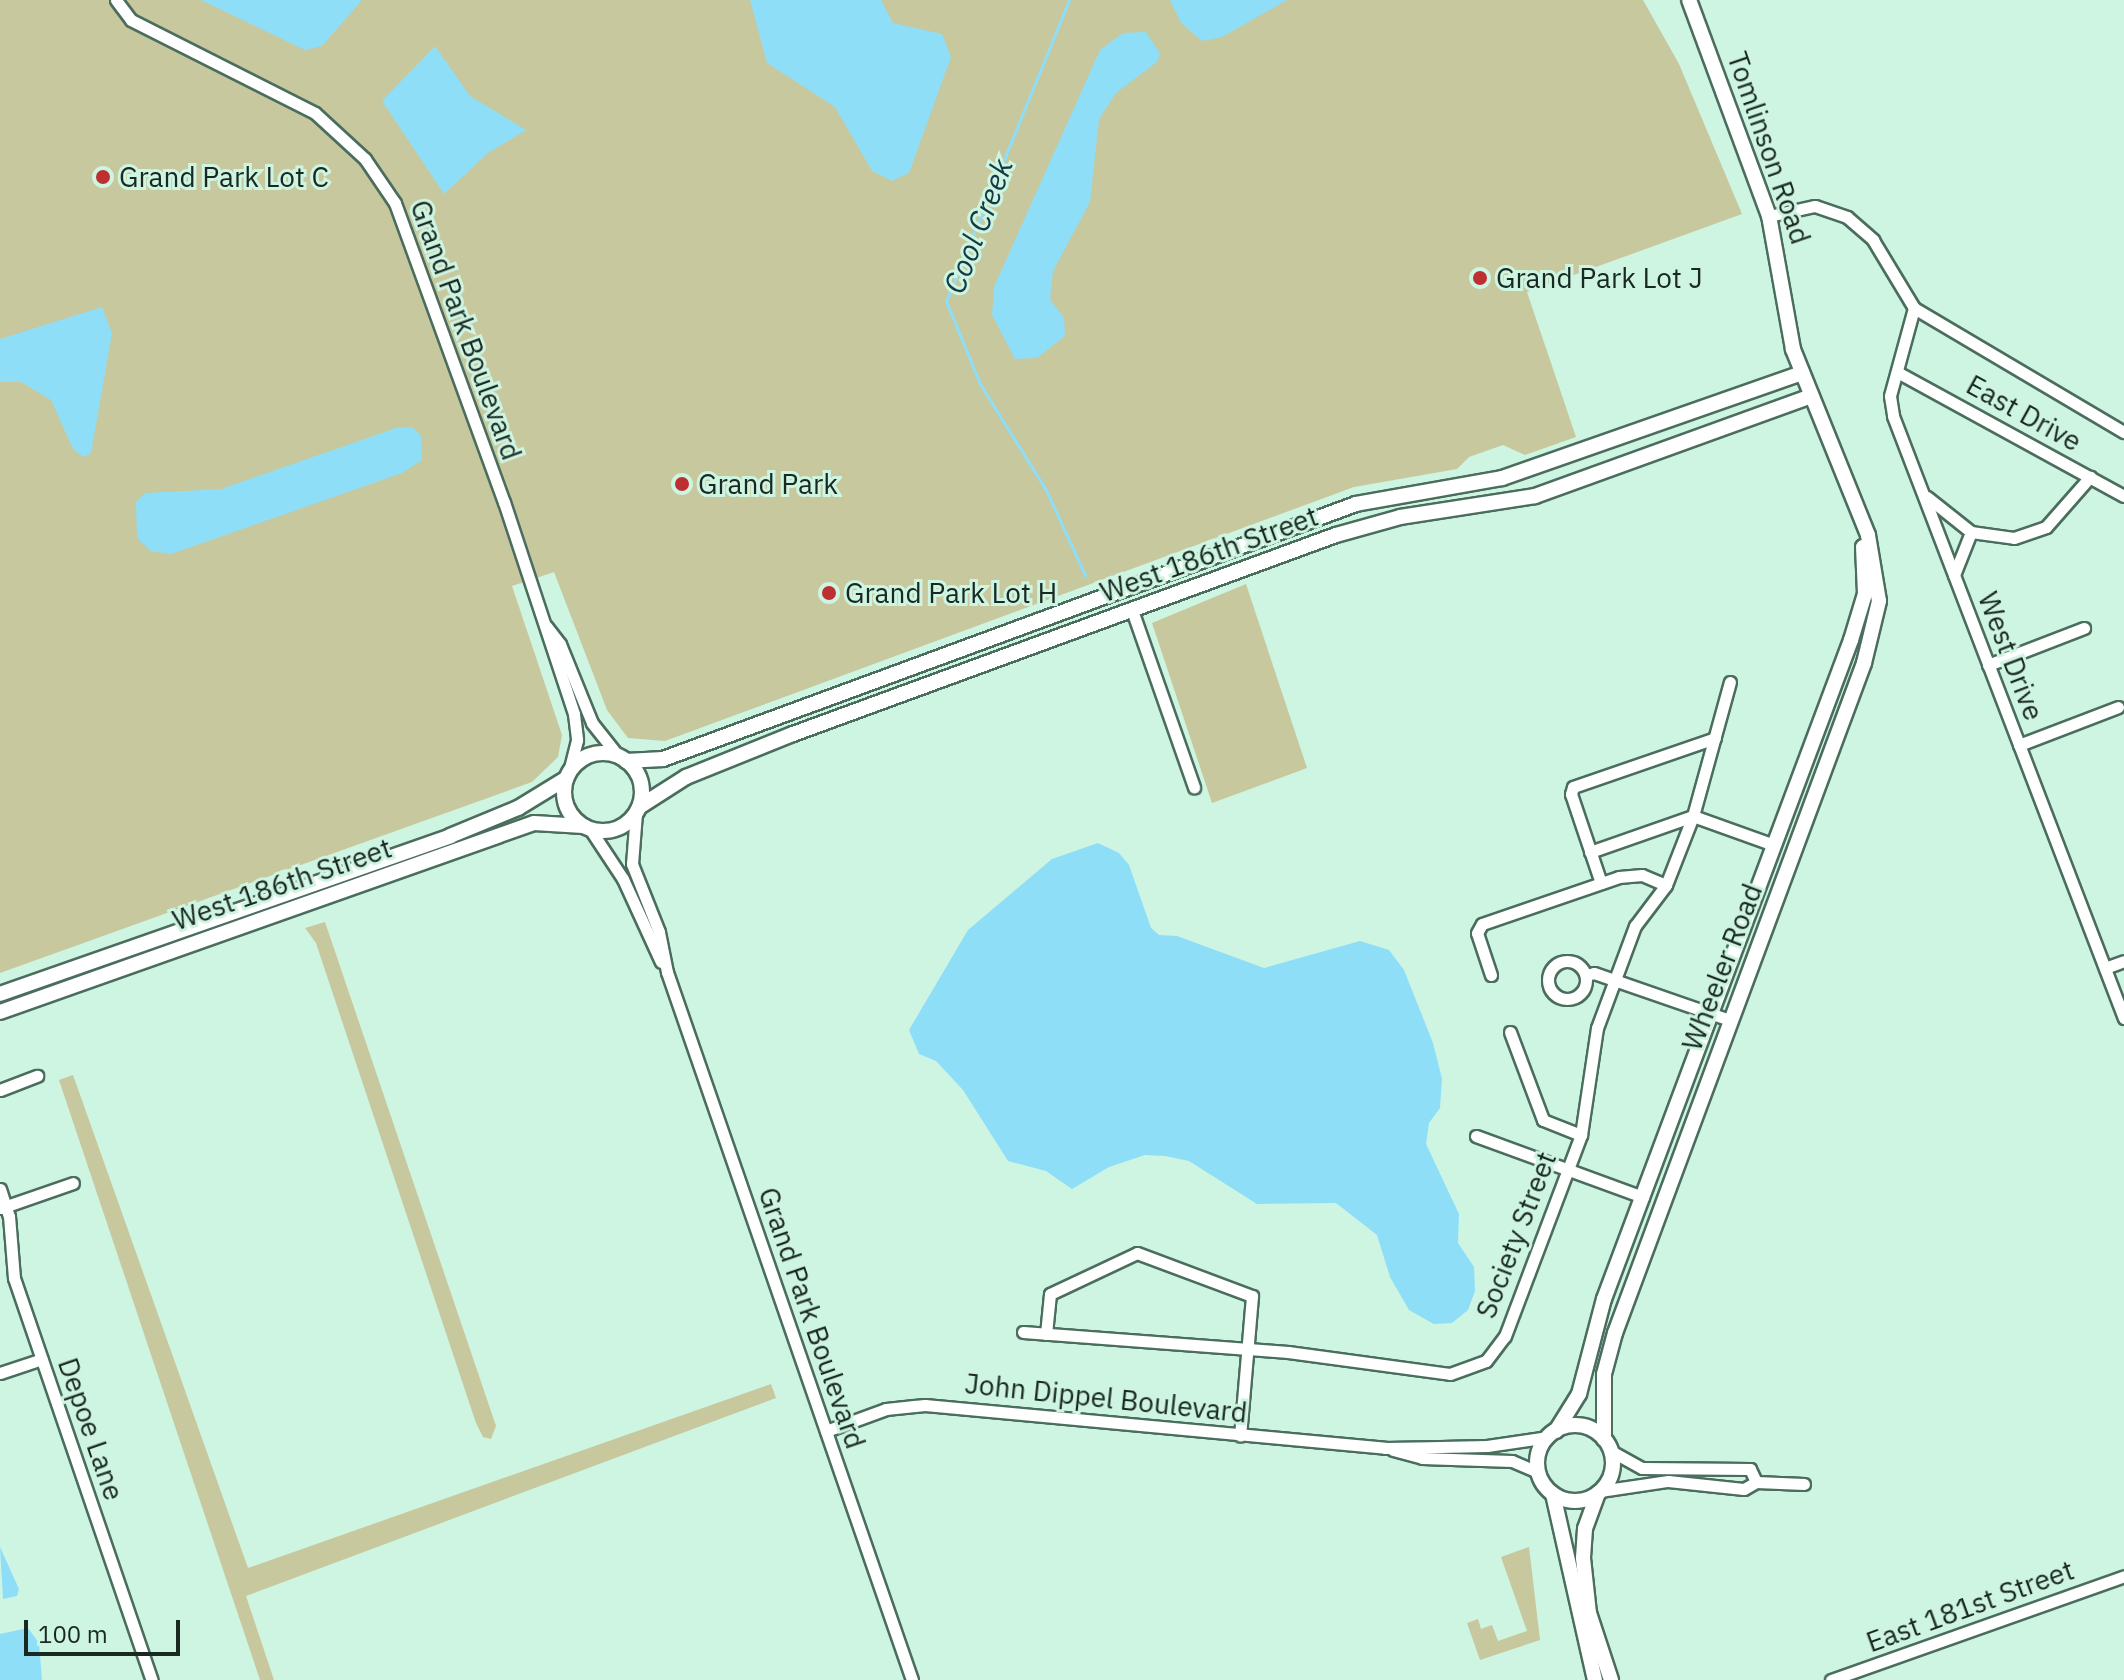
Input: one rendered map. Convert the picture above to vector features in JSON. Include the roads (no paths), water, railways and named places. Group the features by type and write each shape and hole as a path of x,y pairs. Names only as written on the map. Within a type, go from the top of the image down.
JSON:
{"street":[{"name":"Grand Park Boulevard","path":"116,0 131,20 315,113 365,159 389,193 420,264 546,626 548,647 575,719 577,740 567,776"},
{"name":"Tomlinson Road","path":"1689,0 1769,216 1799,367"},
{"path":"1769,216 1815,206 1847,217 1873,240 1914,308 2124,432"},
{"name":"West Drive","path":"1914,308 1890,404 2124,1018"},
{"name":"Wheeler Road","path":"1607,1445 1604,1374 1615,1333 1875,633 1877,567 1799,367"},
{"name":"West 186th Street","path":"622,759 663,759 1237,546 1380,497 1502,478 1799,367"},
{"name":"East Drive","path":"1899,373 2124,496"},
{"name":"West 186th Street","path":"637,810 686,777 740,755 1246,568 1387,520 1535,496 1812,396"},
{"path":"1923,494 1971,532 2006,538 2032,534 2059,516 2090,477"},
{"name":"Wheeler Road","path":"1552,1434 1579,1394 1588,1347 1859,616 1866,573 1857,515"},
{"path":"1954,575 1971,532"},
{"path":"1237,546 1246,568"},
{"path":"1132,610 1194,787"},
{"name":"Grand Park Boulevard","path":"546,626 560,644 592,723 622,759"},
{"path":"1988,665 2084,628"},
{"name":"Society Street","path":"1023,1332 1247,1349 1450,1374 1486,1361 1505,1336 1565,1169 1581,1135 1597,1028 1635,926 1666,885 1693,816 1730,682"},
{"path":"2019,745 2118,707"},
{"path":"1601,883 1571,790 1715,738"},
{"path":"590,755 622,759 639,778 637,810 619,828 587,828 565,803 567,776 590,755"},
{"name":"West 186th Street","path":"0,994 455,835 518,808 567,776"},
{"name":"Grand Park Boulevard","path":"637,810 629,852 659,932 667,972"},
{"path":"1590,852 1693,816 1774,845"},
{"name":"West 186th Street","path":"0,1012 534,823 587,828"},
{"name":"Grand Park Boulevard","path":"587,828 623,879 667,972 912,1680"},
{"path":"1491,975 1479,926 1601,883 1642,875 1666,885"},
{"path":"2105,968 2124,961"},
{"path":"1586,975 1614,981 1730,1020"},
{"path":"1510,1032 1543,1120 1581,1135"},
{"path":"0,1090 37,1076"},
{"path":"1476,1136 1643,1197"},
{"path":"3,1207 73,1183"},
{"name":"Depoe Lane","path":"0,1189 12,1270 152,1680"},
{"path":"1046,1334 1050,1294 1137,1253 1149,1253 1252,1296 1240,1435"},
{"path":"0,1373 42,1359"},
{"name":"John Dippel Boulevard","path":"826,1431 886,1409 925,1405 1385,1448 1487,1446 1552,1434"},
{"path":"1595,1680 1553,1494 1538,1472 1539,1452 1552,1434 1581,1426 1642,1468 1750,1469 1756,1482"},
{"path":"1607,1445 1612,1471 1599,1492 1583,1558 1589,1613 1611,1680"},
{"name":"John Dippel Boulevard","path":"1385,1448 1422,1458 1512,1461 1538,1472"},
{"path":"1553,1494 1572,1501 1599,1492 1668,1481 1744,1489 1756,1482 1804,1484"},
{"name":"East 181st Street","path":"1831,1680 2124,1576"}],"water":[{"path":"201,0 362,0 322,46 305,50"},
{"path":"750,0 881,0 893,23 942,34 951,57 909,173 892,181 872,171 835,107 767,63"},
{"path":"1170,0 1287,0 1222,37 1202,41 1181,23"},
{"path":"1146,32 1160,53 1157,62 1116,93 1099,119 1090,202 1053,271 1050,299 1064,318 1065,336 1037,358 1015,359 992,315 994,287 1100,50 1123,33"},
{"path":"435,46 470,96 526,130 488,153 444,194 382,101"},
{"path":"102,307 112,333 91,453 83,457 73,449 51,400 21,382 0,382 0,339"},
{"path":"412,427 421,436 422,460 402,473 171,554 151,551 137,538 136,502 145,493 221,489 396,428"},
{"path":"1098,843 1119,853 1129,865 1151,928 1159,935 1177,936 1264,968 1360,941 1389,950 1404,970 1433,1043 1442,1079 1440,1108 1429,1123 1426,1144 1459,1214 1458,1243 1474,1267 1475,1291 1468,1310 1452,1323 1434,1324 1409,1310 1390,1277 1377,1235 1336,1203 1257,1204 1189,1161 1165,1156 1145,1155 1109,1167 1072,1189 1046,1171 1008,1161 963,1090 936,1061 919,1054 909,1030 968,930 1052,859"},
{"path":"0,1547 19,1589 17,1596 3,1599"},
{"path":"28,1628 39,1643 42,1680 0,1680 0,1634"}],"waterway":[{"name":"Cool Creek","path":"1069,0 946,301 980,384 1046,490 1085,575"}],"place":[{"name":"Grand Park Lot C","path":"103,177"},
{"name":"Grand Park Lot J","path":"1480,278"},
{"name":"Grand Park","path":"682,484"},
{"name":"Grand Park Lot H","path":"829,593"}]}
